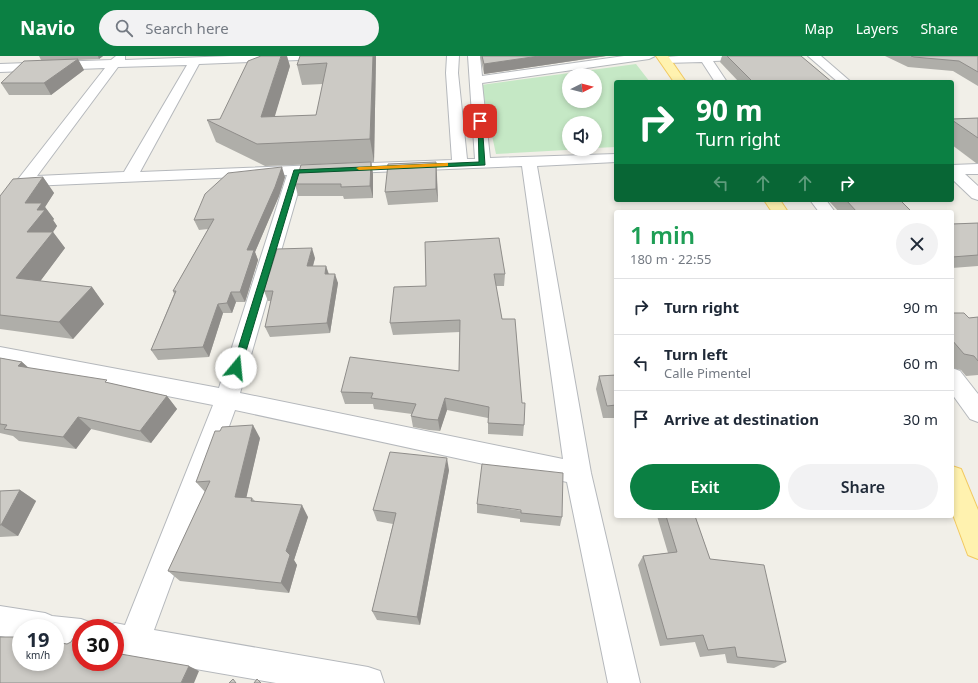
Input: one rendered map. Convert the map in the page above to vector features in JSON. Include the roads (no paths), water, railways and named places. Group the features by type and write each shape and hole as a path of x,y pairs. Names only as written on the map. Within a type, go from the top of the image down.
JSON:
{"main road":[{"path":"664,58 679,80"},
{"path":"954,481 978,545"}],"street":[{"path":"0,68 118,60 195,61 325,56"},
{"path":"453,56 454,102 460,164"},
{"path":"474,56 483,163"},
{"path":"476,80 649,56"},
{"path":"664,58 764,56"},
{"path":"814,56 843,80"},
{"path":"704,58 720,80"},
{"path":"0,210 25,181 118,60"},
{"path":"129,178 195,61"},
{"path":"25,181 614,158"},
{"path":"529,161 578,473 624,683"},
{"path":"954,170 978,169"},
{"path":"296,171 227,399 124,640 368,683"},
{"path":"954,172 978,195"},
{"path":"0,355 227,399 578,473"},
{"path":"954,380 978,412"},
{"path":"0,621 12,623"}]}
